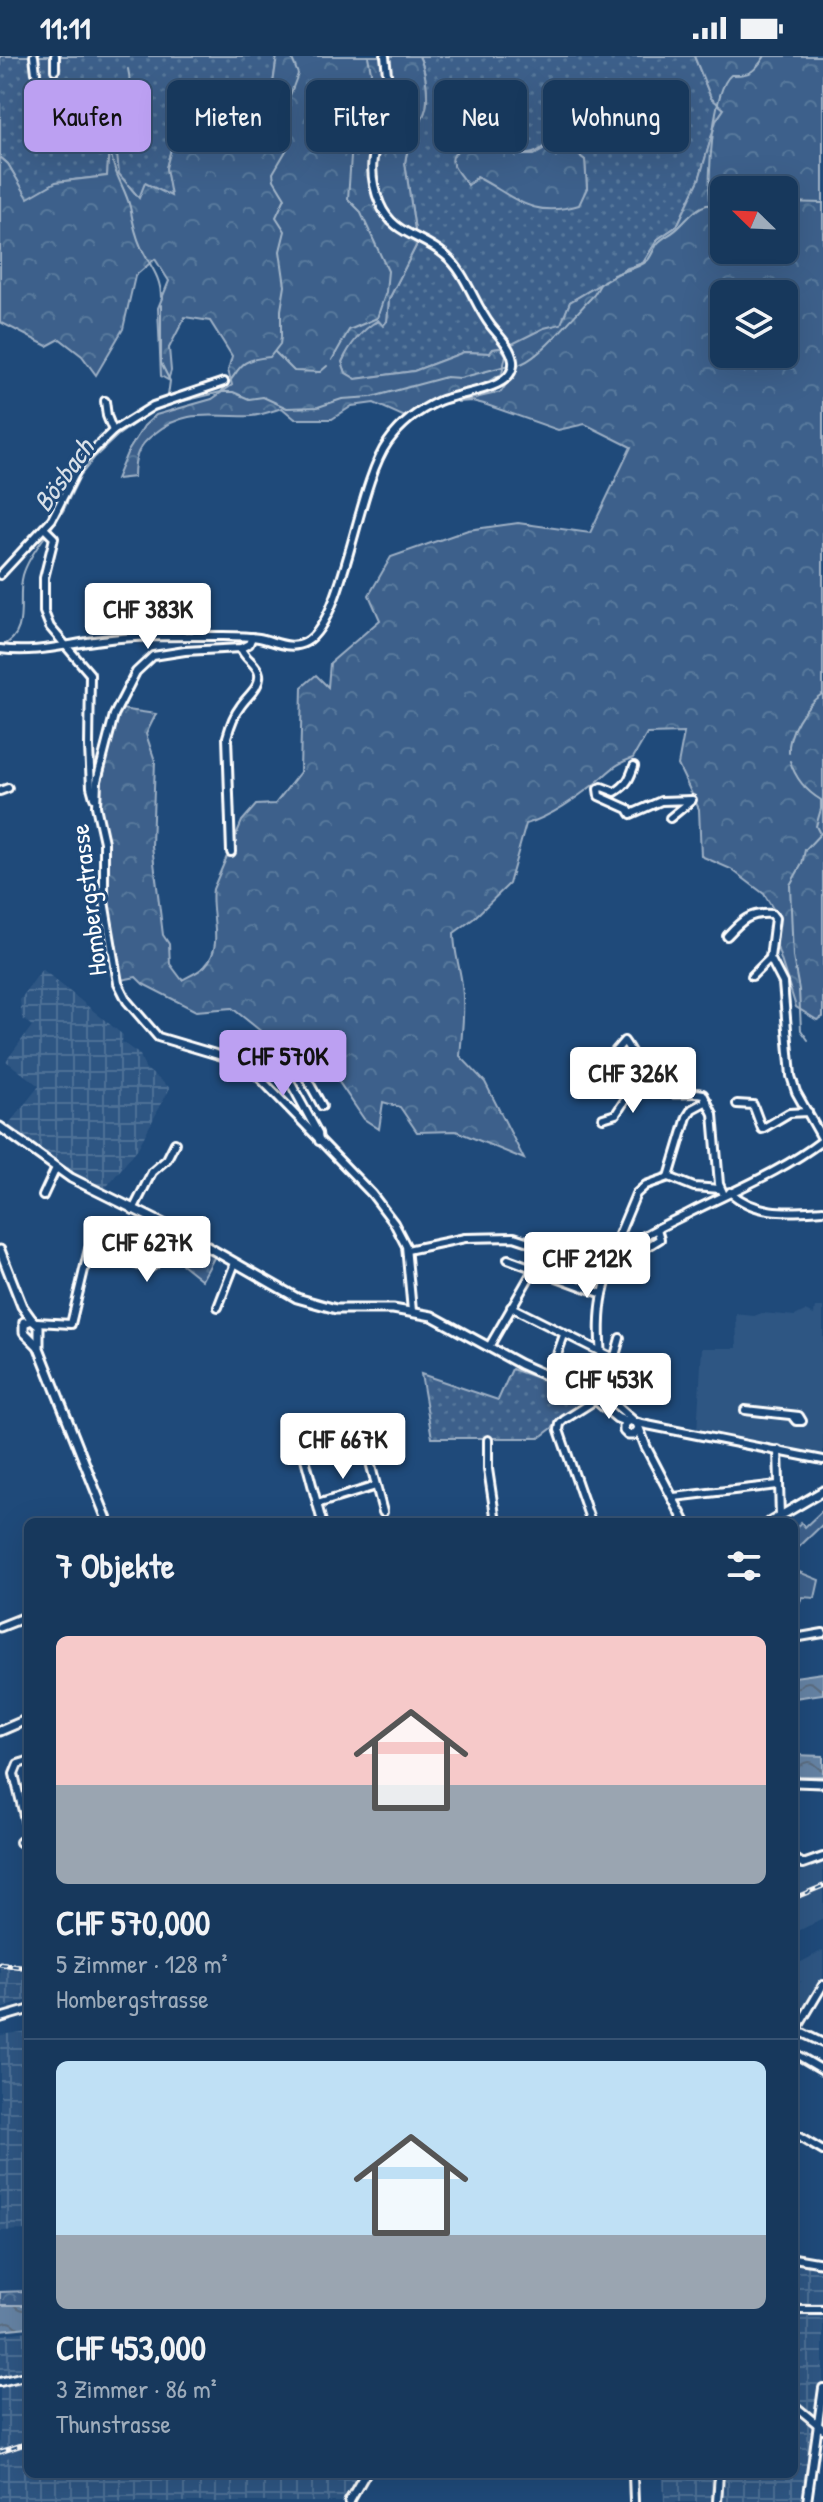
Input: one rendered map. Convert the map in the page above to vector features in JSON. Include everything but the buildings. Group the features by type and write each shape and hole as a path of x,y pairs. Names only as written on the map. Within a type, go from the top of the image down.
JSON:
{"main road":[{"path":"0,1127 56,1168 318,1306 412,1311 438,1319 600,1401 612,1420 630,1426 646,1447 683,1518"},
{"path":"0,1250 106,1518"},
{"path":"777,1518 823,1491"},
{"path":"0,1627 24,1618"},
{"path":"0,1731 24,1721"},
{"path":"798,1782 823,1783"},
{"path":"349,2502 363,2478"}],"street":[{"path":"34,56 36,73"},
{"path":"55,56 55,70"},
{"path":"0,649 30,651 143,636 252,637 291,646 305,642 315,634 334,596 372,473 386,444 421,411 449,397 501,383 512,368 508,348 480,311 453,262 439,250 401,231 380,205 372,180 371,161 387,94 385,56"},
{"path":"0,575 47,531 77,468 113,431 164,401 224,382"},
{"path":"105,401 113,431"},
{"path":"47,531 54,540 44,578 44,612 50,627 85,666 91,680 91,787 96,806"},
{"path":"231,852 227,737 231,723 257,686 259,676 256,667 244,656 241,648 249,644 252,637"},
{"name":"Hombergstrasse","path":"241,648 163,653 144,662 114,715 97,781 96,806 104,842 104,901 118,983 127,1001 158,1037 222,1056 257,1075 381,1205 400,1233 407,1250 412,1311"},
{"path":"634,766 622,788 615,792 602,787 598,789 599,796 628,809 631,814 661,801 692,800 670,818"},
{"path":"0,791 8,788"},
{"path":"727,936 745,917 772,914 775,918 770,958 783,983 791,1076 796,1092 823,1140 776,1171 725,1192 636,1241 624,1251 611,1269 603,1294 604,1391 630,1426 823,1460"},
{"path":"752,976 770,958"},
{"path":"600,1079 624,1041 657,1089"},
{"path":"280,1049 285,1067 318,1133 319,1141"},
{"path":"285,1067 302,1070 322,1106"},
{"path":"603,1118 616,1114 636,1083 674,1094 699,1092 713,1114 725,1192"},
{"path":"669,1177 687,1117 692,1109 707,1101"},
{"path":"737,1104 753,1105 762,1129 789,1113 808,1112"},
{"path":"133,1210 152,1172 167,1159 175,1143"},
{"path":"43,1196 56,1168"},
{"path":"624,1251 619,1246 618,1237 636,1194 652,1183 669,1177 694,1187 725,1192 751,1206 771,1211 823,1210"},
{"path":"33,1327 54,1323 68,1326 72,1322 89,1249 149,1268 155,1264 172,1228"},
{"path":"634,1260 634,1255 660,1239 657,1229"},
{"path":"407,1250 465,1238 514,1237 611,1269"},
{"path":"508,1259 603,1294"},
{"path":"218,1307 235,1263"},
{"path":"489,1347 535,1267"},
{"path":"511,1307 564,1335 615,1356 620,1338"},
{"path":"549,1377 564,1335"},
{"path":"590,1518 559,1430 564,1420 600,1401"},
{"path":"745,1410 792,1416"},
{"path":"361,1428 383,1512"},
{"path":"488,1440 488,1466 495,1518"},
{"path":"778,1450 780,1516"},
{"path":"303,1451 321,1518"},
{"path":"674,1497 778,1485"},
{"path":"317,1504 376,1486"},
{"path":"798,1637 823,1633"},
{"path":"24,1762 18,1764 14,1774 24,1816"},
{"path":"20,1842 24,1838"},
{"path":"798,1861 803,1864 823,1857"},
{"path":"798,2027 823,1985"},
{"path":"0,2018 24,2011"},
{"path":"798,2033 823,2043"},
{"path":"798,2055 823,2070"},
{"path":"798,2136 823,2151"},
{"path":"798,2259 823,2263"},
{"path":"798,2310 823,2310"},
{"path":"0,2382 24,2376"},
{"path":"807,2502 820,2427 823,2388"},
{"path":"798,2408 820,2427"},
{"path":"633,2478 634,2502"},
{"path":"717,2502 719,2478"}],"shaded area":[{"path":"42,969 123,1035 122,1042 140,1055 145,1068 170,1088 138,1148 104,1190 57,1164 8,1125 39,1086 6,1061 32,1026 22,1018 20,1000"},
{"path":"815,1307 823,1307 823,1456 697,1432 702,1348 737,1348 736,1314 795,1316 805,1311 814,1315"},
{"path":"823,1862 823,1919 798,1931 798,1873"},
{"path":"823,1950 823,1983 798,2021 798,1984 802,1981 798,1982 798,1964"},
{"path":"0,1968 24,1971 24,2001 0,2009"},
{"path":"24,2032 24,2230 0,2231 0,2035"},
{"path":"798,2259 823,2263 823,2388 807,2502 664,2502 663,2478 798,2478"},
{"path":"24,2332 24,2441 0,2449 0,2335"},
{"path":"24,2441 24,2452 0,2460 0,2449"},
{"path":"24,2452 24,2478 356,2478 342,2502 0,2502 0,2460"}],"green space":[{"path":"0,56 277,56 274,80 167,80 167,152 170,152 166,168 172,197 140,199 118,174 116,152 151,152 151,80 24,80 24,152 109,152 107,176 56,182 28,199 8,164 0,157"},
{"path":"277,56 419,56 427,96 418,128 418,80 306,80 306,152 407,152 405,163 417,244 389,299 387,321 383,326 378,320 361,333 342,362 346,373 356,379 414,371 464,352 490,353 493,349 501,348 506,355 502,374 482,385 441,396 405,417 374,403 352,406 332,419 295,419 282,408 251,416 189,417 166,426 144,443 136,458 134,477 116,479 127,453 144,426 156,415 212,399 232,385 228,370 232,356 210,321 185,317 169,348 171,371 168,380 161,376 158,308 169,281 155,259 135,276 123,329 96,375 82,356 60,339 47,346 0,322 0,157 8,164 28,198 56,182 107,176 109,152 117,152 119,174 139,198 145,183 171,196 166,168 170,152 290,152 290,80 274,80"},
{"path":"419,56 694,56 711,98 724,109 716,121 699,180 677,226 658,239 643,263 626,269 570,302 562,324 493,349 490,353 464,352 414,371 356,379 346,373 342,362 365,328 379,321 387,321 389,299 417,244 405,163 407,152 418,152 418,128 427,102 425,74"},
{"path":"694,56 823,56 823,1017 817,1020 796,1007 777,947 778,917 764,894 731,869 701,856 699,809 678,765 684,733 647,734 633,758 614,768 563,806 526,824 509,884 454,933 463,994 460,1056 485,1082 524,1159 456,1131 417,1132 400,1107 383,1102 379,1129 364,1119 332,1072 289,1062 278,1045 232,1008 196,1011 143,984 136,977 121,980 106,900 107,844 99,798 105,754 117,714 121,709 156,714 146,734 155,761 152,846 163,935 169,944 170,964 182,980 203,968 211,958 215,939 213,889 242,821 256,805 275,804 300,772 302,687 316,675 328,687 330,663 380,620 369,595 391,557 468,530 518,523 590,533 631,447 585,424 558,430 484,404 457,402 501,392 519,365 510,345 544,328 561,324 570,302 626,269 643,263 658,239 677,226 699,180 716,121 724,109 711,98"},
{"path":"543,150 574,152 585,160 587,188 579,205 562,209 536,208 477,177 468,185 454,167 453,156 456,152 534,155"},
{"path":"194,1244 215,1256 202,1280 182,1264"},
{"path":"512,1369 570,1389 589,1400 539,1438 432,1438 421,1374 498,1400"},
{"path":"823,1510 823,1524 798,1547 798,1526 801,1522 805,1527"},
{"path":"798,1572 819,1580 815,1598 802,1597 800,1602"},
{"path":"24,2291 24,2305 0,2305 0,2292"}],"water":[{"path":"823,1673 823,1694 798,1697 798,1676"},
{"path":"798,1755 823,1756 823,1776 798,1776"},
{"path":"0,2305 24,2305 24,2327 0,2330"}],"waterway":[{"path":"221,392 244,363 270,357 280,344 285,286 280,251 285,231 276,217 285,198 273,173 287,149 291,133 289,98 298,74 291,56"},
{"path":"368,56 370,80"},
{"path":"710,176 715,116 725,84 731,75 751,72 765,56"},
{"path":"128,69 128,88 112,116 112,157 139,243 159,283 161,297"},
{"path":"332,360 349,330 377,318 386,292 388,271 360,211 348,199 351,156"},
{"name":"Bösbach","path":"798,202 823,203"},
{"name":"Bösbach","path":"613,275 645,263 660,241 698,209 710,205"},
{"name":"Bösbach","path":"521,364 548,344 607,279"},
{"path":"161,305 161,363 170,381 168,396"},
{"path":"275,352 294,371 320,372 327,366"},
{"name":"Bösbach","path":"50,530 80,476 95,457 117,436 167,405 233,392 249,399 263,397 287,408 318,407 342,399 372,397 446,377 460,378 506,366"},
{"name":"Bösbach","path":"2,646 17,633 23,575 46,535"},
{"path":"789,753 798,720 822,694"},
{"path":"790,761 802,783 821,800 816,826 819,832"},
{"path":"808,1040 801,1030 793,957 790,885 802,864 805,850 823,831"}],"railway":[{"path":"798,1896 823,1886"},
{"path":"0,1964 24,1967"},
{"path":"0,2452 24,2444"}]}
